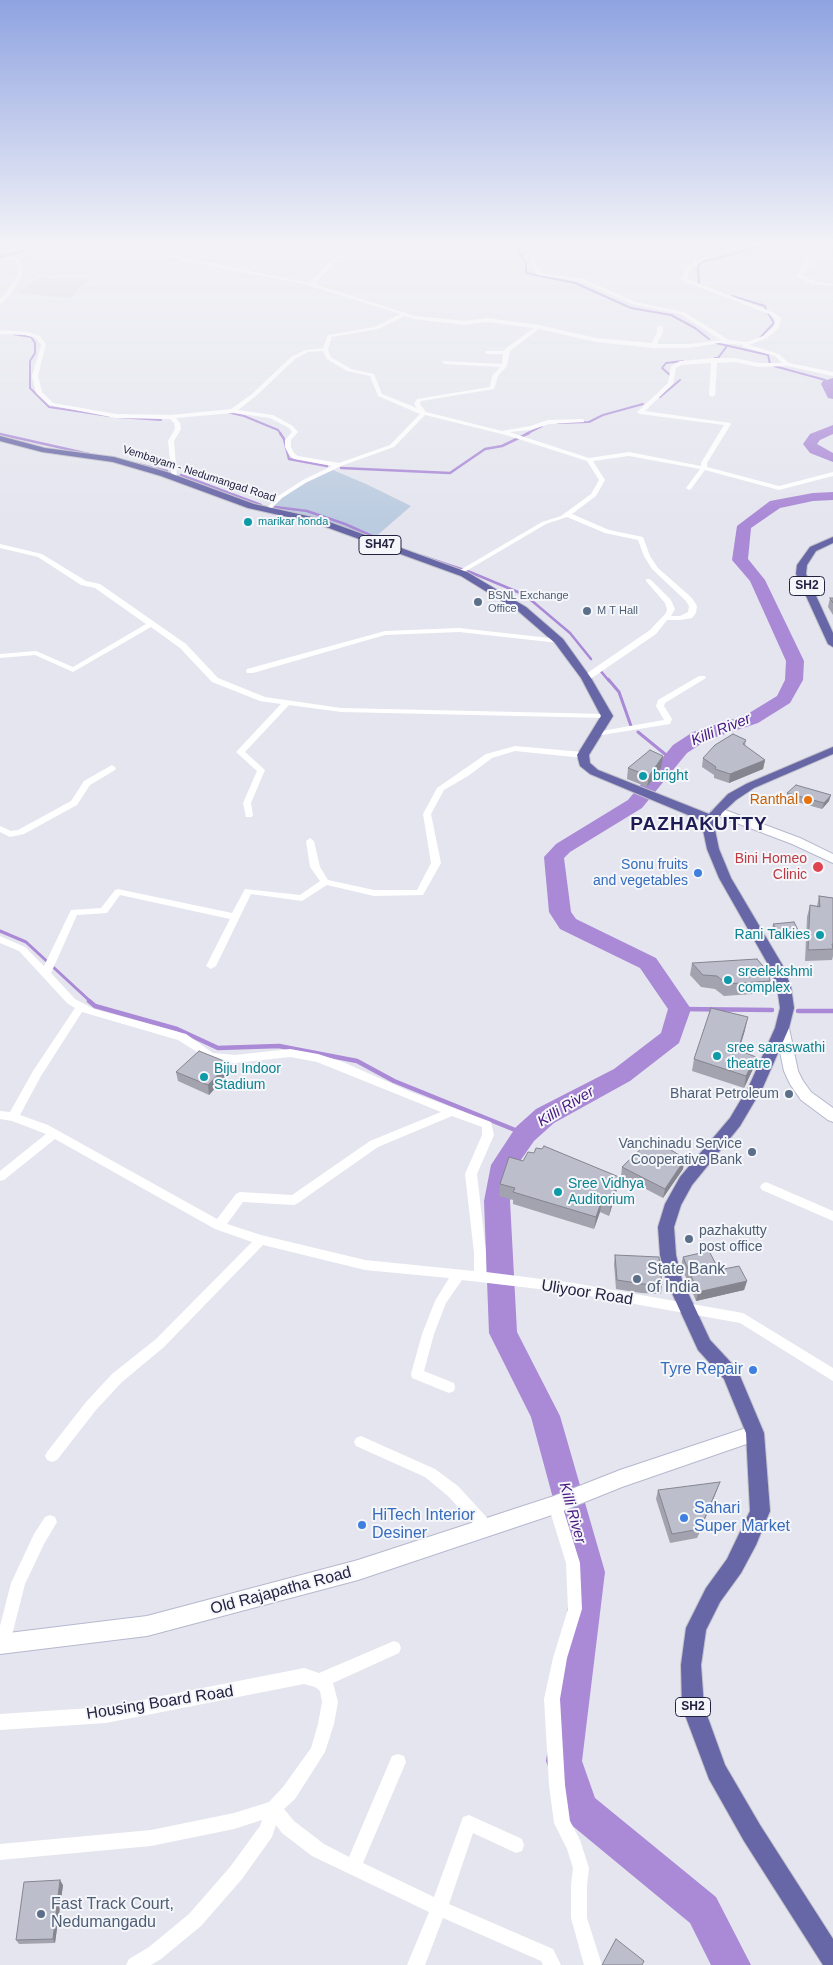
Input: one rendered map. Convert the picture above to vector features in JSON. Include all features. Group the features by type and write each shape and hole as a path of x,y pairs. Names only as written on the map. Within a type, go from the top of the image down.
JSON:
{"main road":[{"name":"Vembayam - Nedumangad Road","path":"0,438 45,450 114,460 174,477 251,506 318,521 459,573 480,583 522,609 559,641 586,678 607,716"},
{"name":"SH2","path":"833,540 813,549 802,565 801,574 833,644"},
{"path":"607,716 584,755 584,764 594,772 656,799 796,841 833,859"},
{"path":"714,815 732,797 750,786 833,750"},
{"name":"SH2","path":"714,815 709,830 713,849 725,878 776,966 784,987 786,1008 782,1028 756,1087 735,1122 686,1181 673,1204 666,1227 668,1255 674,1280 704,1345 732,1374 755,1433 760,1511 749,1538 734,1566 713,1595 696,1628 691,1665 692,1708 717,1771 752,1834 833,1960"},
{"path":"782,1028 790,1071 797,1084 806,1096 833,1116"},
{"name":"Old Rajapatha Road","path":"1,1644 147,1626 358,1570 486,1526 555,1505 620,1479 755,1433"}],"street":[{"path":"34,336 38,337 44,345 35,376 39,394 50,404 116,416 172,417 233,411 271,416 291,427 296,432 288,440 291,454 296,458 339,465"},
{"path":"332,336 325,349 329,358 349,370 372,375 380,395 424,413 508,434 589,460 629,454 704,468 779,488 833,474"},
{"path":"424,413 417,404 419,400 492,388 495,376 504,366 507,350 527,336"},
{"path":"575,336 653,346 689,346 728,341 751,344 767,336"},
{"path":"653,346 658,336"},
{"path":"719,336 728,341"},
{"path":"744,344 747,347 777,355 788,364"},
{"path":"233,411 254,395 293,358 306,351 325,349"},
{"path":"487,352 507,353"},
{"path":"712,395 714,360"},
{"path":"689,488 704,468 704,462 720,440 728,424 640,412 671,383 673,367 680,363 734,360 759,365 788,364 833,374"},
{"path":"445,362 504,366"},
{"path":"268,510 280,497 305,481 339,465 392,446 424,413"},
{"path":"172,417 177,423 178,429 172,440 174,477"},
{"path":"496,432 531,428 548,422 582,421"},
{"path":"459,573 544,523 566,514 594,495 602,480 589,460"},
{"path":"566,514 607,532 641,538 647,556 655,569 689,600 693,606 692,613 689,616 666,618"},
{"path":"0,546 40,555 84,583 97,586 183,646 215,680 263,699 341,710 607,716"},
{"path":"586,678 652,632 666,618 670,610 668,602 648,580"},
{"path":"0,656 36,653 73,670 151,624"},
{"path":"250,670 385,632 458,630 559,641"},
{"path":"596,734 667,722 668,719 660,706 661,702 702,678"},
{"path":"249,815 247,803 261,770 240,752 287,702"},
{"path":"310,841 315,867 325,882 374,893 420,893 436,863 427,814 440,788 465,774 489,756 515,748 584,755"},
{"path":"0,829 10,834 21,832 74,803 87,784 112,768"},
{"path":"211,966 248,892 302,898 325,882"},
{"path":"46,973 74,912 104,911 118,892 236,917"},
{"path":"0,939 22,949 71,1001 91,1012 182,1037 210,1056 235,1059 290,1053 318,1058 487,1125 488,1135 471,1174 483,1277"},
{"path":"13,1117 81,1006"},
{"path":"219,1226 240,1196 294,1200 374,1144 452,1112"},
{"name":"Uliyoor Road","path":"0,1115 13,1117 54,1134 219,1226 261,1240 365,1265 573,1288 687,1310 743,1318 833,1375"},
{"path":"0,1177 54,1134"},
{"path":"766,1187 833,1216"},
{"path":"52,1456 90,1406 117,1378 160,1343 261,1240"},
{"path":"449,1386 417,1374 428,1334 440,1301 459,1274"},
{"path":"361,1442 376,1447 430,1473 453,1491 486,1526"},
{"path":"555,1505 572,1563 575,1593 575,1609 560,1658 552,1699 556,1785 562,1823 574,1846 581,1868 579,1918 593,1965"},
{"path":"1,1644 18,1583 39,1539 50,1522"},
{"path":"318,1681 394,1648"},
{"name":"Housing Board Road","path":"0,1722 106,1715 181,1702 304,1676 318,1681"},
{"path":"136,1965 155,1953 195,1920 236,1873 266,1830 274,1808 289,1793 317,1752 326,1724 330,1702 327,1687 318,1681"},
{"path":"353,1867 398,1762"},
{"path":"0,1852 151,1838 234,1821 274,1808"},
{"path":"274,1808 288,1827 318,1850 439,1908 547,1955 552,1965"},
{"path":"416,1965 439,1908 468,1823 516,1845"}],"shaded area":[{"path":"333,470 411,506 373,539 293,512 270,511 271,505 301,485"}],"building":[{"path":"733,734 746,740 743,744 765,760 730,774 715,769 716,767 703,758 715,745"},
{"path":"650,750 663,756 649,776 628,768"},
{"path":"796,785 831,795 824,803 787,793"},
{"name":"Rani Talkies","path":"819,896 833,898 833,949 808,950 810,905 820,907"},
{"path":"794,922 799,932 780,934 773,924"},
{"path":"757,959 769,973 770,981 727,984 717,976 703,975 692,963"},
{"name":"sree saraswathi theatre","path":"711,1008 748,1017 738,1050 756,1057 746,1076 694,1059"},
{"path":"199,1051 229,1063 208,1085 176,1072"},
{"path":"648,1142 662,1149 665,1146 685,1159 665,1189 622,1167"},
{"name":"Sree Vidhya Auditorium","path":"544,1146 619,1177 611,1204 602,1200 596,1217 513,1192 515,1188 500,1184 509,1157 523,1161 528,1152 534,1153 536,1148 542,1149"},
{"path":"709,1251 719,1270 739,1266 747,1281 698,1292 683,1257"},
{"name":"State Bank of India","path":"615,1255 659,1257 662,1285 617,1280"},
{"name":"Sahari Super Market","path":"720,1482 700,1529 672,1534 658,1490"},
{"name":"Fast Track Court, Nedumangadu","path":"60,1880 53,1939 16,1940 24,1882"},
{"path":"616,1939 644,1961 642,1965 602,1965"}],"waterway":[{"path":"23,336 31,337 35,343 35,353 30,361 30,388 49,407 109,416"},
{"path":"705,336 709,339"},
{"path":"759,339 762,336"},
{"path":"716,343 768,355 770,364"},
{"path":"715,358 718,358 727,346"},
{"path":"670,375 662,368 666,363 683,361"},
{"path":"774,366 825,380 827,384"},
{"path":"660,397 680,380"},
{"name":"Killi River","path":"833,382 827,384 833,395"},
{"path":"558,423 589,422 603,415 643,404"},
{"path":"227,412 244,416 278,430 281,434"},
{"path":"116,417 161,420"},
{"path":"526,434 542,426"},
{"name":"Killi River","path":"833,429 815,437 810,444 815,450 833,458"},
{"path":"280,433 284,439 289,459 327,466"},
{"path":"341,468 450,473 485,449 502,446 529,433"},
{"path":"0,434 89,454"},
{"path":"125,461 167,471"},
{"path":"181,475 261,505"},
{"name":"Killi River","path":"732,1965 703,1910 582,1810 564,1761 589,1572 545,1416 503,1333 497,1201 504,1165 525,1134 545,1116 622,1075 671,1037 680,1009 648,963 568,924 560,912 554,857 563,848 635,804 680,749 700,736 752,719 784,699 794,680 795,661 757,580 740,560 744,526 775,504 813,497 833,496"},
{"path":"275,507 307,511 345,524 397,547"},
{"path":"422,556 470,572 525,595 570,633 591,659"},
{"path":"599,669 609,681"},
{"path":"608,679 619,692 631,726"},
{"path":"638,732 671,759"},
{"path":"0,931 26,942 91,1002"},
{"path":"89,1001 95,1006 177,1029 218,1048 279,1046 357,1061 394,1081 525,1134"},
{"path":"680,1009 772,1010"},
{"path":"798,1011 833,1011"}],"place":[{"name":"marikar honda","path":"248,522"},
{"name":"BSNL Exchange Office","path":"478,602"},
{"name":"M T Hall","path":"587,611"},
{"name":"bright","path":"643,776"},
{"name":"Ranthal","path":"808,800"},
{"name":"Bini Homeo Clinic","path":"818,867"},
{"name":"Sonu fruits and vegetables","path":"698,873"},
{"name":"Rani Talkies","path":"820,935"},
{"name":"sreelekshmi complex","path":"728,980"},
{"name":"sree saraswathi theatre","path":"717,1056"},
{"name":"Biju Indoor Stadium","path":"204,1077"},
{"name":"Bharat Petroleum","path":"789,1094"},
{"name":"Vanchinadu Service Cooperative Bank","path":"752,1152"},
{"name":"Sree Vidhya Auditorium","path":"558,1192"},
{"name":"pazhakutty post office","path":"689,1239"},
{"name":"State Bank of India","path":"637,1279"},
{"name":"Tyre Repair","path":"753,1370"},
{"name":"Sahari Super Market","path":"684,1518"},
{"name":"HiTech Interior Desiner","path":"362,1525"},
{"name":"Fast Track Court, Nedumangadu","path":"41,1914"}],"district":[{"name":"PAZHAKUTTY","path":"699,825"}]}
